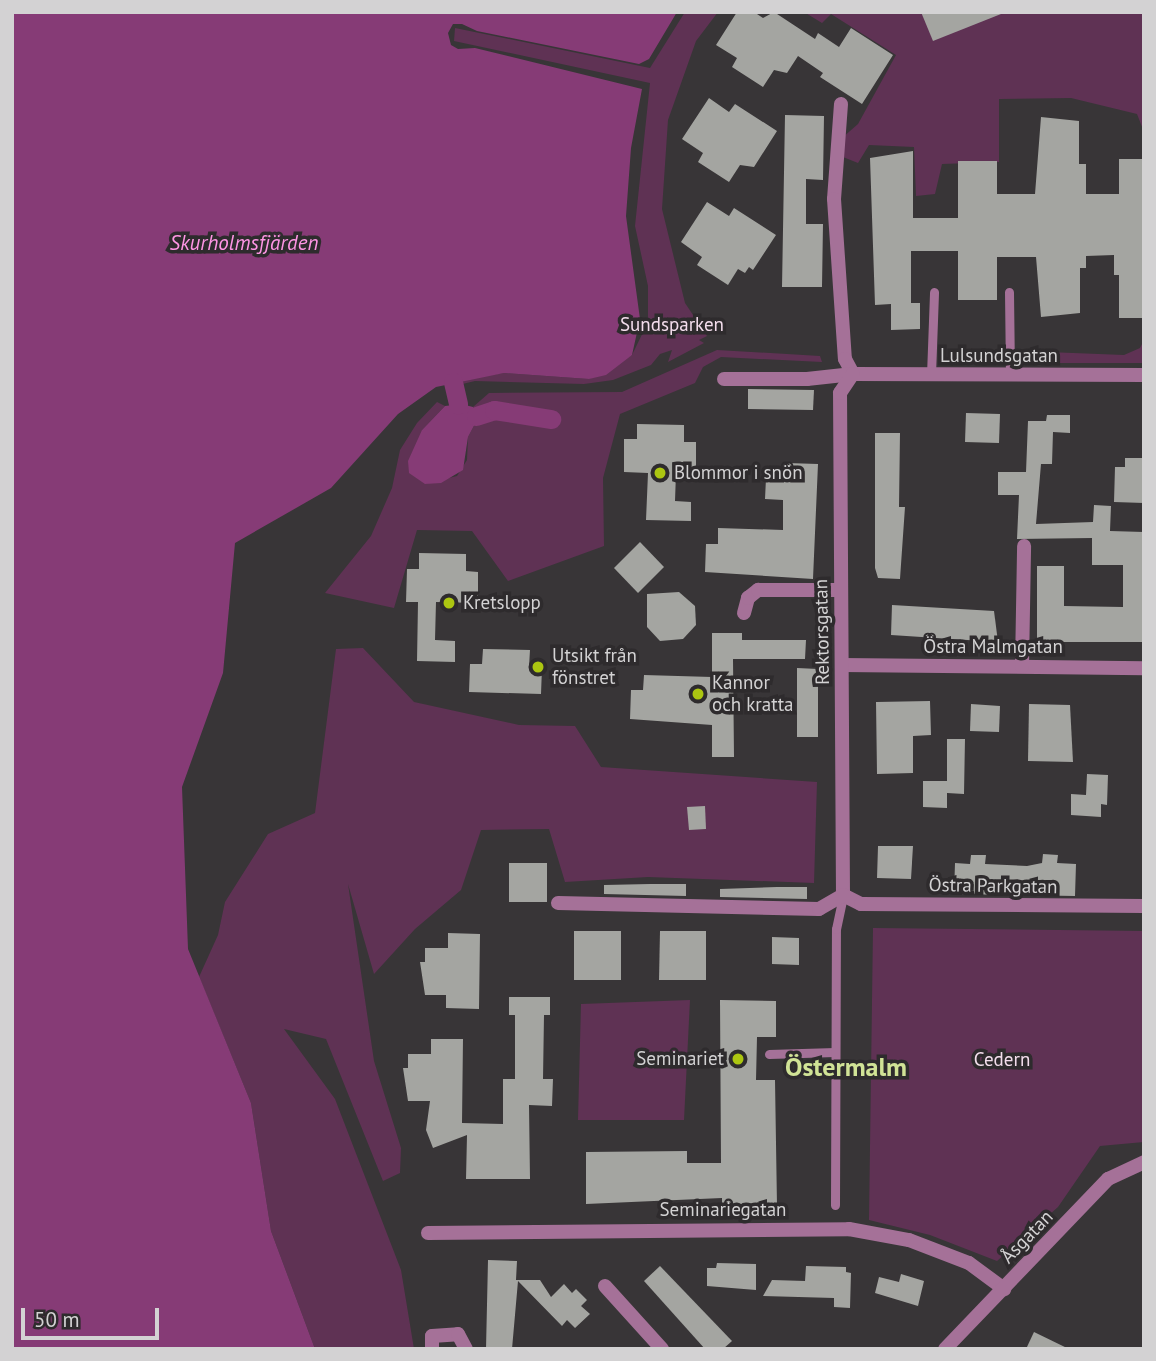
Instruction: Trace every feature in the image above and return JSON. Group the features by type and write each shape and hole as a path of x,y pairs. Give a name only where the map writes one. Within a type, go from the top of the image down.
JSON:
{"street":[{"path":"841,104 834,199 845,359 853,374"},
{"name":"Lulsundsgatan","path":"724,379 807,379 853,374 1144,375"},
{"name":"Rektorsgatan","path":"843,895 840,393 853,374"},
{"path":"1023,666 1024,546"},
{"path":"744,613 748,598 758,590 841,590"},
{"name":"Östra Malmgatan","path":"842,665 1144,668"},
{"path":"558,904 819,909 843,895"},
{"name":"Östra Parkgatan","path":"843,895 862,904 1144,906"},
{"name":"Åsgatan","path":"945,1349 1108,1179 1144,1162"},
{"name":"Seminariegatan","path":"428,1233 849,1229 909,1240 970,1263 1004,1289"},
{"path":"605,1286 662,1349"},
{"path":"432,1342 458,1334 466,1349"}],"lane":[{"path":"931,375 934,292"},
{"path":"1009,292 1010,375"},
{"path":"835,1205 836,929 843,895"},
{"path":"769,1054 835,1052"}],"green space":[{"name":"Sundsparken","path":"685,12 718,12 696,41 668,120 662,209 685,303 707,336 699,340 704,343 668,362 672,350 660,354 651,365 613,380 584,384 475,381 454,386 453,382 504,373 589,379 632,355 648,322 648,286 635,226 650,83 454,41 455,28 650,68"},
{"path":"804,12 1144,12 1144,132 1137,114 1071,98 999,99 999,162 942,164 935,194 916,196 914,147 869,145 858,163 838,155 842,138 858,124 896,55 831,14 822,23"},
{"path":"1144,340 1143,363 1021,363 1022,351 1124,355 1140,348"},
{"path":"717,350 820,356 822,362 721,357 703,367 695,383 620,414 603,478 604,546 508,581 472,531 417,530 394,608 325,593 371,536 392,488 400,450 417,423 437,402 445,406 422,430 425,484 457,476 467,460 468,437 477,420 473,407 489,393 622,392"},
{"path":"363,648 414,702 519,725 575,726 601,767 817,782 814,883 648,877 565,882 549,829 481,830 461,890 415,929 374,974 348,884 374,1061 401,1148 400,1173 383,1181 326,1039 284,1029 335,1099 401,1270 414,1349 315,1349 271,1231 251,1103 199,977 218,935 225,902 268,834 315,813 336,649"},
{"name":"Cedern","path":"873,928 1144,931 1144,1142 1100,1146 1058,1207 997,1261 930,1235 869,1220"},
{"path":"690,1000 684,1120 578,1120 581,1004"}],"water":[{"name":"Skurholmsfjärden","path":"12,12 677,12 649,59 639,64 477,31 462,24 453,24 448,33 451,45 458,49 475,48 642,89 631,148 626,216 640,319 632,355 606,375 589,379 504,373 436,387 398,414 331,488 235,543 223,673 182,787 188,949 251,1103 271,1231 315,1349 12,1349"},
{"path":"461,404 473,407 477,420 468,437 463,470 441,483 425,484 409,473 408,461 422,430 445,406"}],"building":[{"path":"737,12 754,12 763,18 774,12 815,39 818,33 839,47 851,28 893,55 862,104 820,77 823,73 798,56 787,73 774,70 763,87 732,67 737,58 716,45"},
{"path":"921,12 1000,12 1001,14 933,41"},
{"path":"709,98 729,112 735,104 777,131 754,167 740,165 729,182 698,162 703,153 682,139"},
{"path":"785,115 824,116 823,180 806,179 806,224 823,224 822,287 782,287"},
{"path":"1041,117 1079,121 1079,164 1086,164 1086,194 1119,194 1119,159 1144,159 1144,318 1119,318 1119,275 1114,275 1114,255 1086,256 1086,268 1080,268 1080,313 1041,317 1036,257 997,257 997,300 958,300 958,251 911,251 911,303 920,303 920,329 891,330 891,304 875,305 870,158 913,151 913,218 958,218 958,161 997,161 997,194 1035,194"},
{"path":"707,202 729,216 734,208 776,235 753,270 749,267 745,273 738,269 728,285 697,265 702,257 681,242"},
{"path":"748,389 814,390 813,410 748,409"},
{"path":"966,413 1000,414 999,443 965,442"},
{"path":"1047,415 1070,415 1070,433 1053,432 1052,464 1041,464 1036,524 1093,522 1094,505 1111,506 1110,531 1144,532 1144,642 1037,642 1037,566 1064,566 1064,606 1123,607 1123,565 1092,565 1092,538 1017,539 1019,495 998,495 998,472 1026,472 1028,421 1046,421"},
{"path":"637,424 684,425 684,442 696,442 696,474 676,473 675,501 691,502 691,521 646,520 648,473 624,472 624,439 637,439"},
{"path":"875,433 900,433 899,507 905,507 900,579 878,578 875,568"},
{"path":"1125,458 1144,458 1144,503 1114,502 1115,467 1125,467"},
{"path":"787,463 818,464 813,579 705,572 706,544 718,544 718,528 783,530 783,500 765,499 766,478 787,479"},
{"path":"640,542 664,567 638,593 614,568"},
{"path":"419,553 466,554 466,571 478,572 478,603 436,602 435,640 455,641 455,662 417,661 418,602 406,602 407,569 419,569"},
{"path":"679,592 695,606 696,625 683,639 660,641 647,627 647,594"},
{"path":"892,605 994,611 998,642 891,635"},
{"path":"712,633 742,633 742,640 806,640 805,659 733,659 734,757 712,757 712,725 630,719 631,690 643,690 644,675 712,677"},
{"path":"483,649 530,650 529,667 542,668 541,694 469,692 470,664 482,664"},
{"path":"797,668 818,669 818,737 797,737"},
{"path":"930,701 931,735 913,736 913,773 877,774 876,702"},
{"path":"971,704 1000,706 999,732 970,731"},
{"path":"1029,704 1070,705 1073,762 1028,761"},
{"path":"947,739 965,739 964,794 947,793 947,808 923,807 923,781 947,781"},
{"path":"1087,774 1108,775 1107,805 1101,804 1101,817 1071,815 1071,794 1086,795"},
{"path":"705,806 706,829 689,830 687,807"},
{"path":"878,846 913,846 911,879 877,878"},
{"path":"1043,854 1058,855 1057,863 1076,864 1075,896 954,894 955,863 970,864 971,855 986,855 985,864 1027,866 1042,863"},
{"path":"509,863 547,863 547,902 509,902"},
{"path":"686,884 686,896 604,894 604,885"},
{"path":"807,887 807,899 720,897 720,889"},
{"path":"574,931 621,931 621,980 574,980"},
{"path":"660,931 706,931 706,980 659,980"},
{"path":"448,933 480,934 479,1009 446,1008 446,995 425,995 420,962 425,962 425,948 448,948"},
{"path":"772,937 799,938 799,965 772,964"},
{"path":"509,997 550,997 550,1015 544,1015 543,1079 553,1079 552,1106 529,1105 530,1179 466,1179 467,1135 433,1148 426,1130 430,1101 408,1101 403,1068 408,1068 408,1054 431,1054 431,1039 463,1039 462,1123 503,1124 503,1079 515,1079 515,1015 509,1015"},
{"path":"720,1000 776,1001 776,1037 757,1037 756,1080 775,1080 777,1206 722,1205 722,1198 586,1204 586,1152 687,1151 687,1163 721,1163"},
{"path":"488,1260 517,1261 516,1280 540,1280 551,1297 564,1284 572,1293 576,1289 587,1300 581,1306 590,1314 575,1328 567,1320 562,1326 518,1281 512,1349 486,1349"},
{"path":"717,1263 756,1264 756,1290 707,1286 707,1268 716,1268"},
{"path":"660,1266 732,1341 723,1349 705,1349 644,1281"},
{"path":"806,1266 846,1267 846,1272 851,1273 850,1308 834,1307 834,1298 763,1296 772,1280 805,1281"},
{"path":"901,1274 924,1281 918,1306 875,1293 879,1277 899,1282"},
{"path":"1034,1332 1069,1349 1026,1349"}],"waterway":[{"path":"453,382 458,404"},
{"path":"476,416 494,410 551,419"}],"place":[{"name":"Blommor i snön","path":"660,473"},
{"name":"Kretslopp","path":"449,603"},
{"name":"Utsikt från fönstret","path":"538,667"},
{"name":"Kannor och kratta","path":"698,694"},
{"name":"Seminariet","path":"738,1059"}],"district":[{"name":"Östermalm","path":"846,1067"}]}
